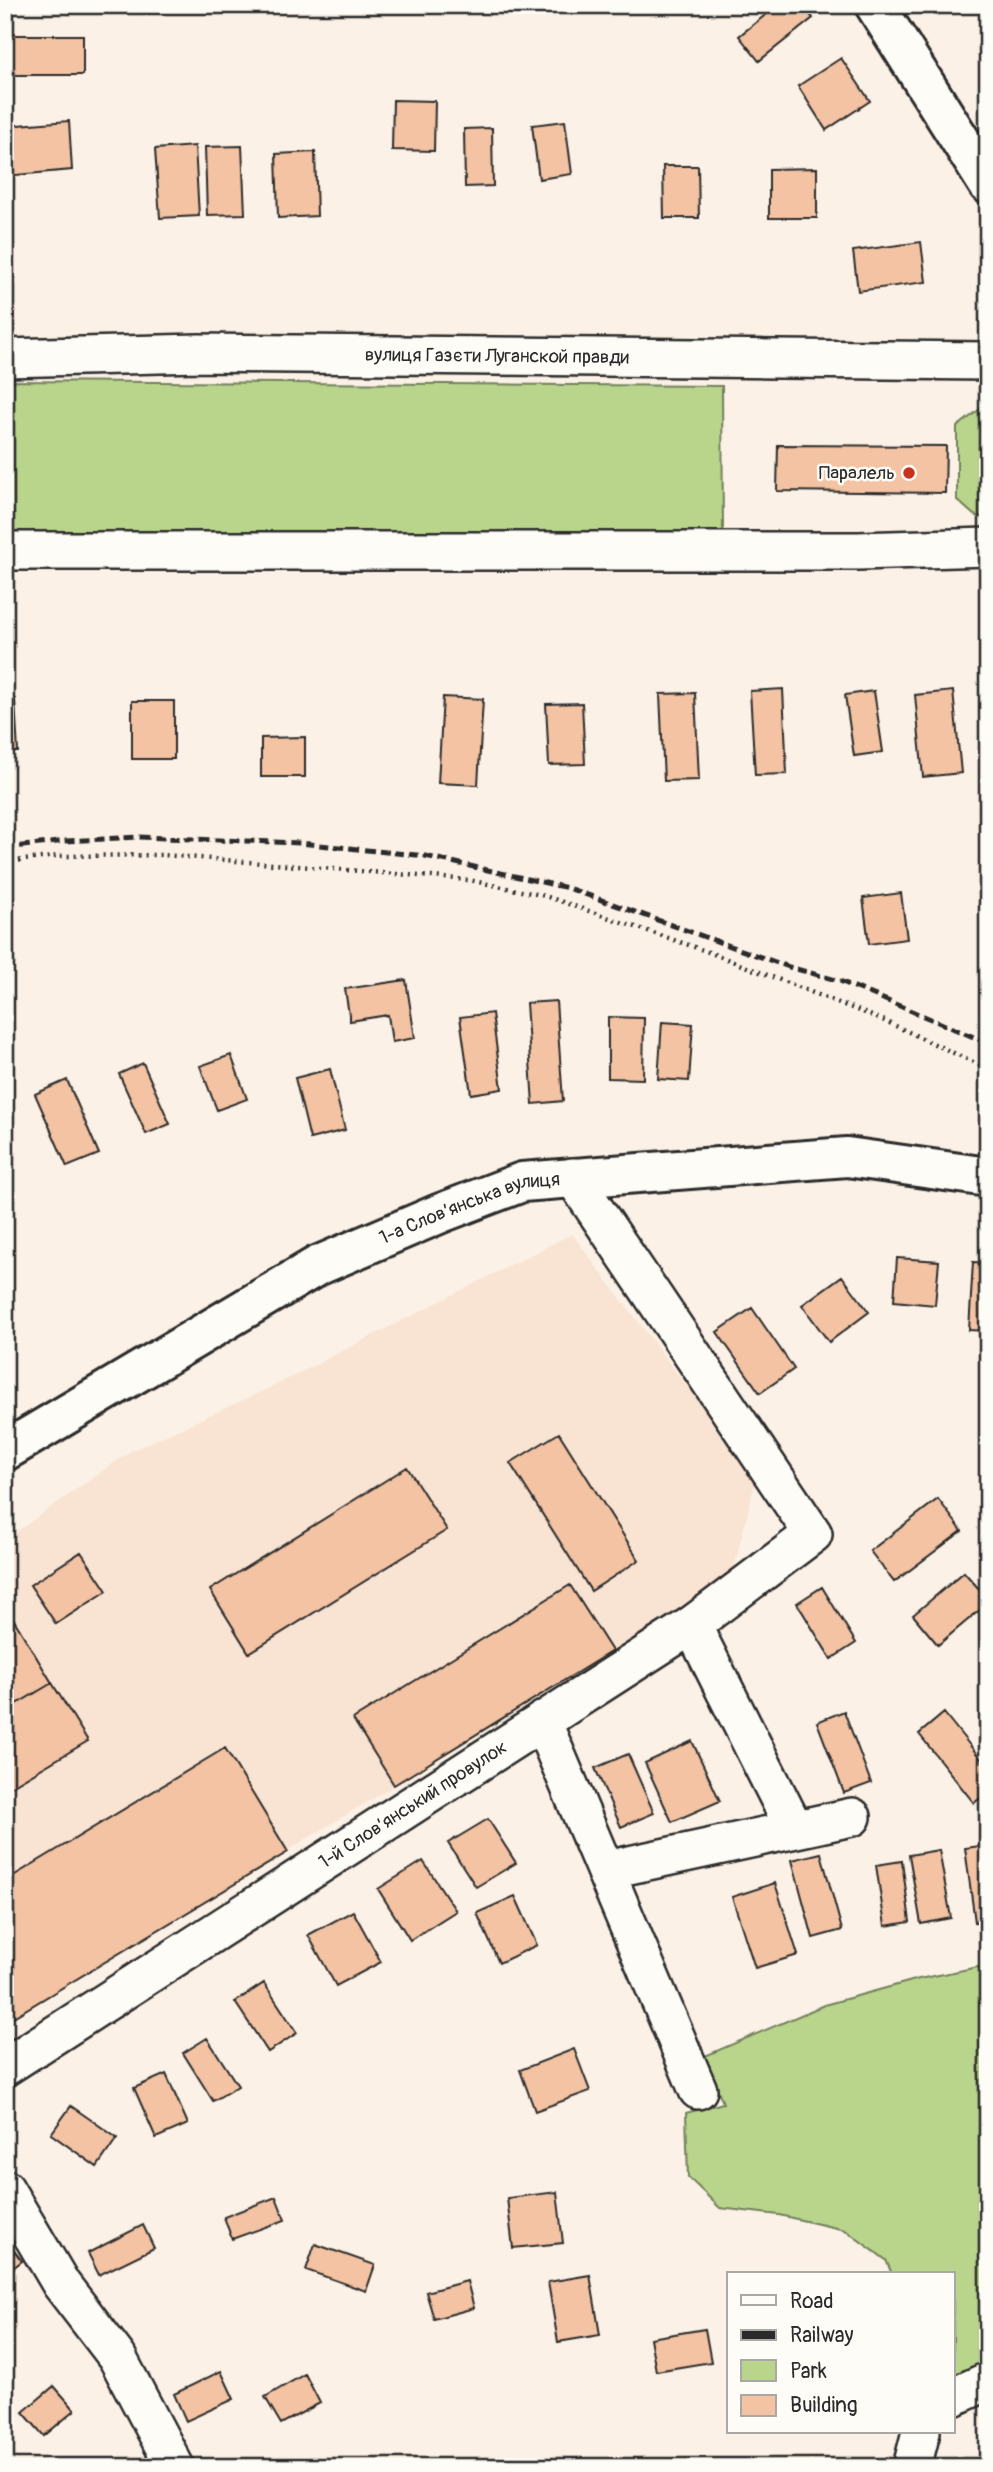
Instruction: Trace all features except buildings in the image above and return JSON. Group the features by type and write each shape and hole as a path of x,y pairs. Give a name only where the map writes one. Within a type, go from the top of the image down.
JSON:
{"street":[{"path":"875,5 988,184"},
{"name":"вулиця Газєти Луганской правди","path":"5,358 199,352 988,361"},
{"path":"5,551 858,551 988,547"},
{"name":"1-а Слов’янська вулиця","path":"5,1451 317,1266 522,1182 847,1157 988,1177"},
{"name":"1-й Слов’янський провулок","path":"5,2067 692,1625 813,1534 573,1177"},
{"path":"692,1625 794,1828"},
{"path":"542,1721 698,2090"},
{"path":"606,1870 852,1817"},
{"path":"5,2189 61,2284 117,2357 175,2467"},
{"path":"954,2397 988,2381"},
{"path":"912,2467 920,2434"}],"path":[{"path":"5,862 59,856 163,855 469,880 545,896 706,951 885,1021 988,1069"}],"shaded area":[{"path":"572,1234 756,1478 733,1572 630,1643 5,2021 5,1540 131,1451 272,1387"}],"green space":[{"path":"5,381 722,386 723,531 5,535"},
{"path":"984,406 988,406 988,519 974,515 957,500 957,427"},
{"path":"988,1965 988,2361 954,2377 954,2272 891,2272 886,2260 845,2230 779,2215 720,2208 688,2177 686,2113 723,2103 705,2056 824,2005 919,1979"}],"railway":[{"path":"5,848 139,837 300,843 425,856 568,888 789,967 840,981 988,1043"}],"place":[{"name":"Паралель","path":"909,473"}]}
